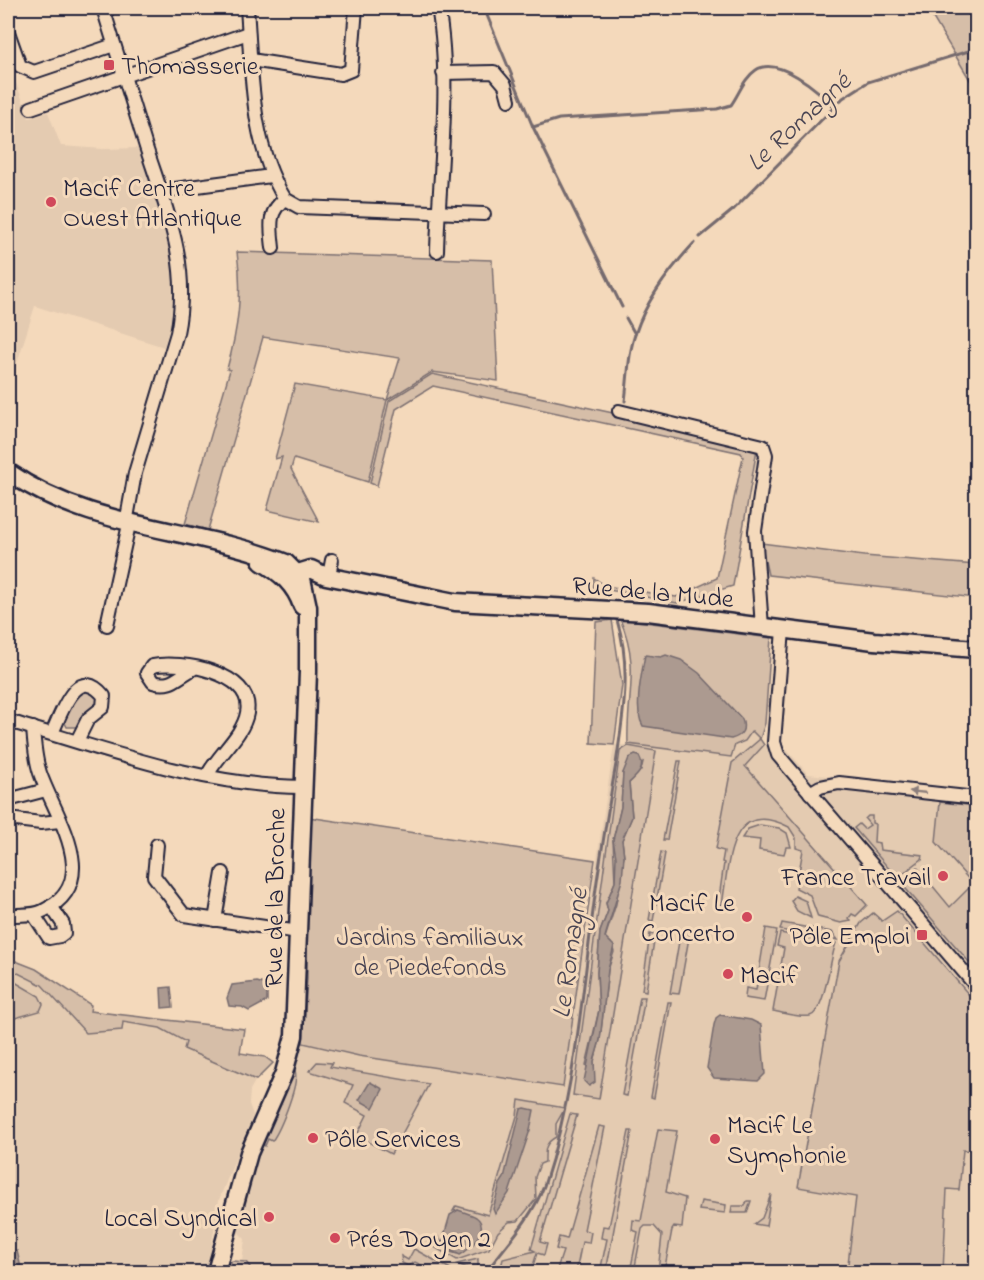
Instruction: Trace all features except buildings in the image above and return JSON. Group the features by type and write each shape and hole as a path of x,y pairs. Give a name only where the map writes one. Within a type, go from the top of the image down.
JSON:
{"street":[{"path":"103,8 178,248 182,277 181,313 135,473 128,524 107,625"},
{"path":"247,8 256,111 271,176 285,199 299,207 484,214"},
{"path":"251,60 341,74 351,70 356,8"},
{"path":"437,251 444,73 443,34 438,8"},
{"path":"8,32 20,66 34,72 114,45"},
{"path":"31,108 248,33"},
{"path":"444,73 494,72 506,85 509,100"},
{"path":"160,191 271,176"},
{"path":"273,248 270,219 272,211 285,199"},
{"path":"619,411 763,446 766,455 755,531 762,627"},
{"path":"8,472 31,488 72,507 128,524 172,531 277,560 301,579 299,585 287,571 274,569 229,547"},
{"path":"274,569 296,591 307,621"},
{"name":"Rue de la Mude","path":"301,579 329,571 391,583 463,603 605,609 937,647 976,649"},
{"name":"Rue de la Broche","path":"216,1272 244,1167 284,1072 296,1018 302,787 308,672 308,607 301,579"},
{"path":"783,630 775,746 778,755 976,986"},
{"path":"193,669 232,679 243,691 248,706 242,726 207,776"},
{"path":"52,733 71,692 78,688 95,689 104,696 103,707 88,719 77,741"},
{"path":"8,721 143,762 207,776 302,787"},
{"path":"9,913 34,915 51,906 66,890 74,863 71,846 46,790 36,760 33,728"},
{"path":"810,793 820,787 839,783 976,798"},
{"path":"8,800 46,790"},
{"path":"8,819 41,823 60,821"},
{"path":"158,845 154,876 180,912 190,917 299,932"},
{"path":"215,920 223,873"},
{"path":"34,915 49,938 60,936 64,933 63,924 51,906"}],"shaded area":[{"path":"8,67 11,69 29,118 48,112 61,146 103,149 139,148 173,256 174,289 172,320 164,347 35,306 8,392"},
{"path":"645,655 661,657 666,655 681,660 699,673 742,719 744,726 740,734 731,739 643,726 638,701"},
{"name":"Macif","path":"752,731 764,745 787,750 808,774 976,791 976,1003 897,911 862,1141 847,1272 225,1272 230,1263 242,1261 245,1239 236,1230 262,1143 303,1043 359,1056 563,1087 614,745 735,745 745,741"},
{"path":"639,756 642,764 638,774 629,783 632,817 622,840 624,856 622,880 605,937 614,946 608,970 600,1040 594,1061 595,1082 589,1086 584,1081 599,1010 597,973 600,932 608,911 606,903 615,882 616,857 613,840 621,807 623,773 629,758"},
{"path":"8,958 36,969 91,1005 90,1011 244,1029 240,1053 265,1057 273,1063 258,1076 250,1090 249,1104 253,1115 219,1200 208,1267 201,1272 8,1272"},
{"path":"257,982 267,985 267,1001 249,1011 242,1007 229,1006 227,998 232,985"},
{"path":"171,987 173,1007 162,1008 161,988"},
{"path":"720,1015 751,1020 761,1025 765,1074 758,1081 714,1078 707,1068 714,1025 716,1018"},
{"path":"370,1082 383,1089 373,1108 359,1100"},
{"path":"521,1109 534,1110 530,1130 509,1193 495,1214 493,1209 504,1178"},
{"path":"951,1149 976,1151 976,1272 943,1272"},
{"path":"458,1210 476,1217 481,1227 473,1244 460,1255 441,1246 450,1215"},
{"path":"17,1251 22,1272 8,1272 8,1254"}],"green space":[{"path":"927,8 976,8 976,90"},
{"path":"237,252 492,260 498,381 432,372 387,400 400,358 263,337 208,530 185,524 230,370 227,369 237,325 240,282"},
{"path":"432,374 613,413 757,449 733,586 677,603 593,587 594,578 606,586 676,597 717,578 743,457 741,453 433,386 396,409 377,486 370,483 389,401"},
{"path":"295,384 387,400 368,482 294,459 291,469 319,522 267,510 282,457 275,459"},
{"path":"761,543 864,556 976,565 976,598 768,575"},
{"path":"620,619 771,638 765,723 760,739 752,731 745,741 735,745 731,757 628,744 631,667 630,652"},
{"path":"612,620 622,685 614,745 591,743 596,622"},
{"path":"89,690 100,701 77,727 67,727 64,721 75,692"},
{"path":"760,739 764,745 745,766 867,905 856,916 852,914 849,918 851,921 841,923 818,917 810,895 796,888 803,850 796,848 796,838 789,827 769,820 754,820 743,828 735,839 730,855 722,905 714,903 715,898 719,898 724,863 722,862 724,851 716,849 732,763"},
{"path":"628,746 656,751 599,1099 573,1095 620,751","holes":["643,762 641,770 629,783 632,817 622,840 624,856 616,904 605,938 611,943 614,952 608,970 600,1040 594,1061 594,1082 586,1065 599,1010 597,973 600,932 608,911 606,903 615,882 613,840 621,807 623,773"]},
{"path":"678,761 681,761 667,840 663,840"},
{"path":"940,802 976,806 976,970 900,882 917,867 950,907 973,884 936,842"},
{"path":"872,816 872,823 875,824 874,842 879,843 880,850 923,855 922,859 897,878 854,828 859,824 864,829 870,825 865,819"},
{"name":"Jardins familiaux de Piedefonds","path":"308,817 595,860 563,1087 359,1056 303,1043 307,978"},
{"path":"760,825 779,828 787,833 791,847 786,847 784,854 759,850 760,840 742,838 748,829"},
{"path":"661,852 665,853 653,921 649,920"},
{"path":"795,896 806,901 811,918 797,911 791,901"},
{"path":"897,911 976,1003 976,1151 963,1150 959,1190 947,1189 943,1272 847,1272 856,1197 798,1187 839,961 861,923 873,913 882,921"},
{"path":"782,923 832,932 838,940 780,930"},
{"path":"766,928 777,930 764,1001 745,998 746,988 756,990"},
{"path":"681,930 690,932 679,994 670,993"},
{"path":"780,933 836,943 820,1005 810,1016 773,1011 784,948 777,946"},
{"path":"650,934 655,935 646,991 642,990"},
{"path":"8,958 36,969 91,1005 90,1011 244,1029 240,1053 265,1057 273,1063 256,1080 184,1049 186,1042 160,1028 123,1022 122,1030 86,1033 42,985 8,968"},
{"path":"8,978 39,996 43,1004 40,1011 8,1020"},
{"path":"640,997 645,997 627,1096 622,1095"},
{"path":"668,1002 671,1002 654,1098 651,1097"},
{"path":"317,1062 332,1063 330,1067 429,1084 391,1154 361,1138 358,1142 348,1137 352,1130 358,1133 367,1115 345,1103 353,1085 309,1071"},
{"path":"294,1069 296,1074 293,1093 285,1116 272,1141 268,1139 265,1146 262,1143"},
{"path":"519,1100 565,1108 556,1124 556,1137 547,1145 545,1162 540,1164 535,1177 536,1199 518,1221 509,1222 498,1232 489,1249 457,1260 434,1247 438,1237 447,1251 457,1254 481,1232 458,1210 453,1211 456,1206 488,1215 517,1116"},
{"path":"570,1114 577,1115 540,1242 547,1244 544,1255 537,1253 531,1272 495,1272 501,1267 503,1259 535,1251 531,1249"},
{"path":"599,1126 605,1127 584,1230 591,1232 589,1243 582,1242 576,1272 556,1272 563,1251 556,1249 559,1237 567,1239"},
{"path":"658,1129 677,1131 666,1192 685,1198 682,1228 674,1227 672,1230 664,1272 658,1272 662,1235 654,1226 645,1226 642,1229 634,1272 630,1272 638,1232 632,1230 633,1220 641,1221"},
{"path":"629,1131 632,1131 606,1272 600,1272 607,1239 601,1238 603,1226 609,1227"},
{"path":"771,1194 766,1226 754,1224 762,1218"},
{"path":"701,1201 726,1205 725,1213 699,1210"},
{"path":"747,1201 751,1201 747,1213 731,1213 732,1206 745,1206"},
{"path":"414,1249 456,1272 436,1272 415,1262 408,1266 402,1263 401,1256 408,1260"},
{"path":"478,1259 478,1272 457,1264"},
{"path":"232,1261 246,1262 250,1267 247,1272 225,1272"}],"waterway":[{"path":"484,8 533,127 622,307"},
{"name":"Le Romagné","path":"700,237 733,210 843,98 868,82 972,50"},
{"path":"533,127 559,119 717,109 731,105 748,77 756,70 765,67 775,67 797,77 818,92 832,106"},
{"name":"Le Romagné","path":"625,401 631,348 646,307 660,284 694,243"},
{"path":"626,318 635,334"},
{"name":"Le Romagné","path":"486,1272 526,1220 539,1198 565,1110 578,1035 597,881 625,692 624,656 617,620"}],"place":[{"name":"Thomasserie","path":"109,65"},
{"name":"Macif Centre Ouest Atlantique","path":"51,202"},
{"name":"France Travail","path":"943,876"},
{"name":"Macif Le Concerto","path":"747,917"},
{"name":"Pôle Emploi","path":"922,935"},
{"name":"Macif","path":"728,974"},
{"name":"Pôle Services","path":"313,1138"},
{"name":"Macif Le Symphonie","path":"715,1139"},
{"name":"Local Syndical","path":"269,1217"},
{"name":"Prés Doyen 2","path":"335,1238"}]}
